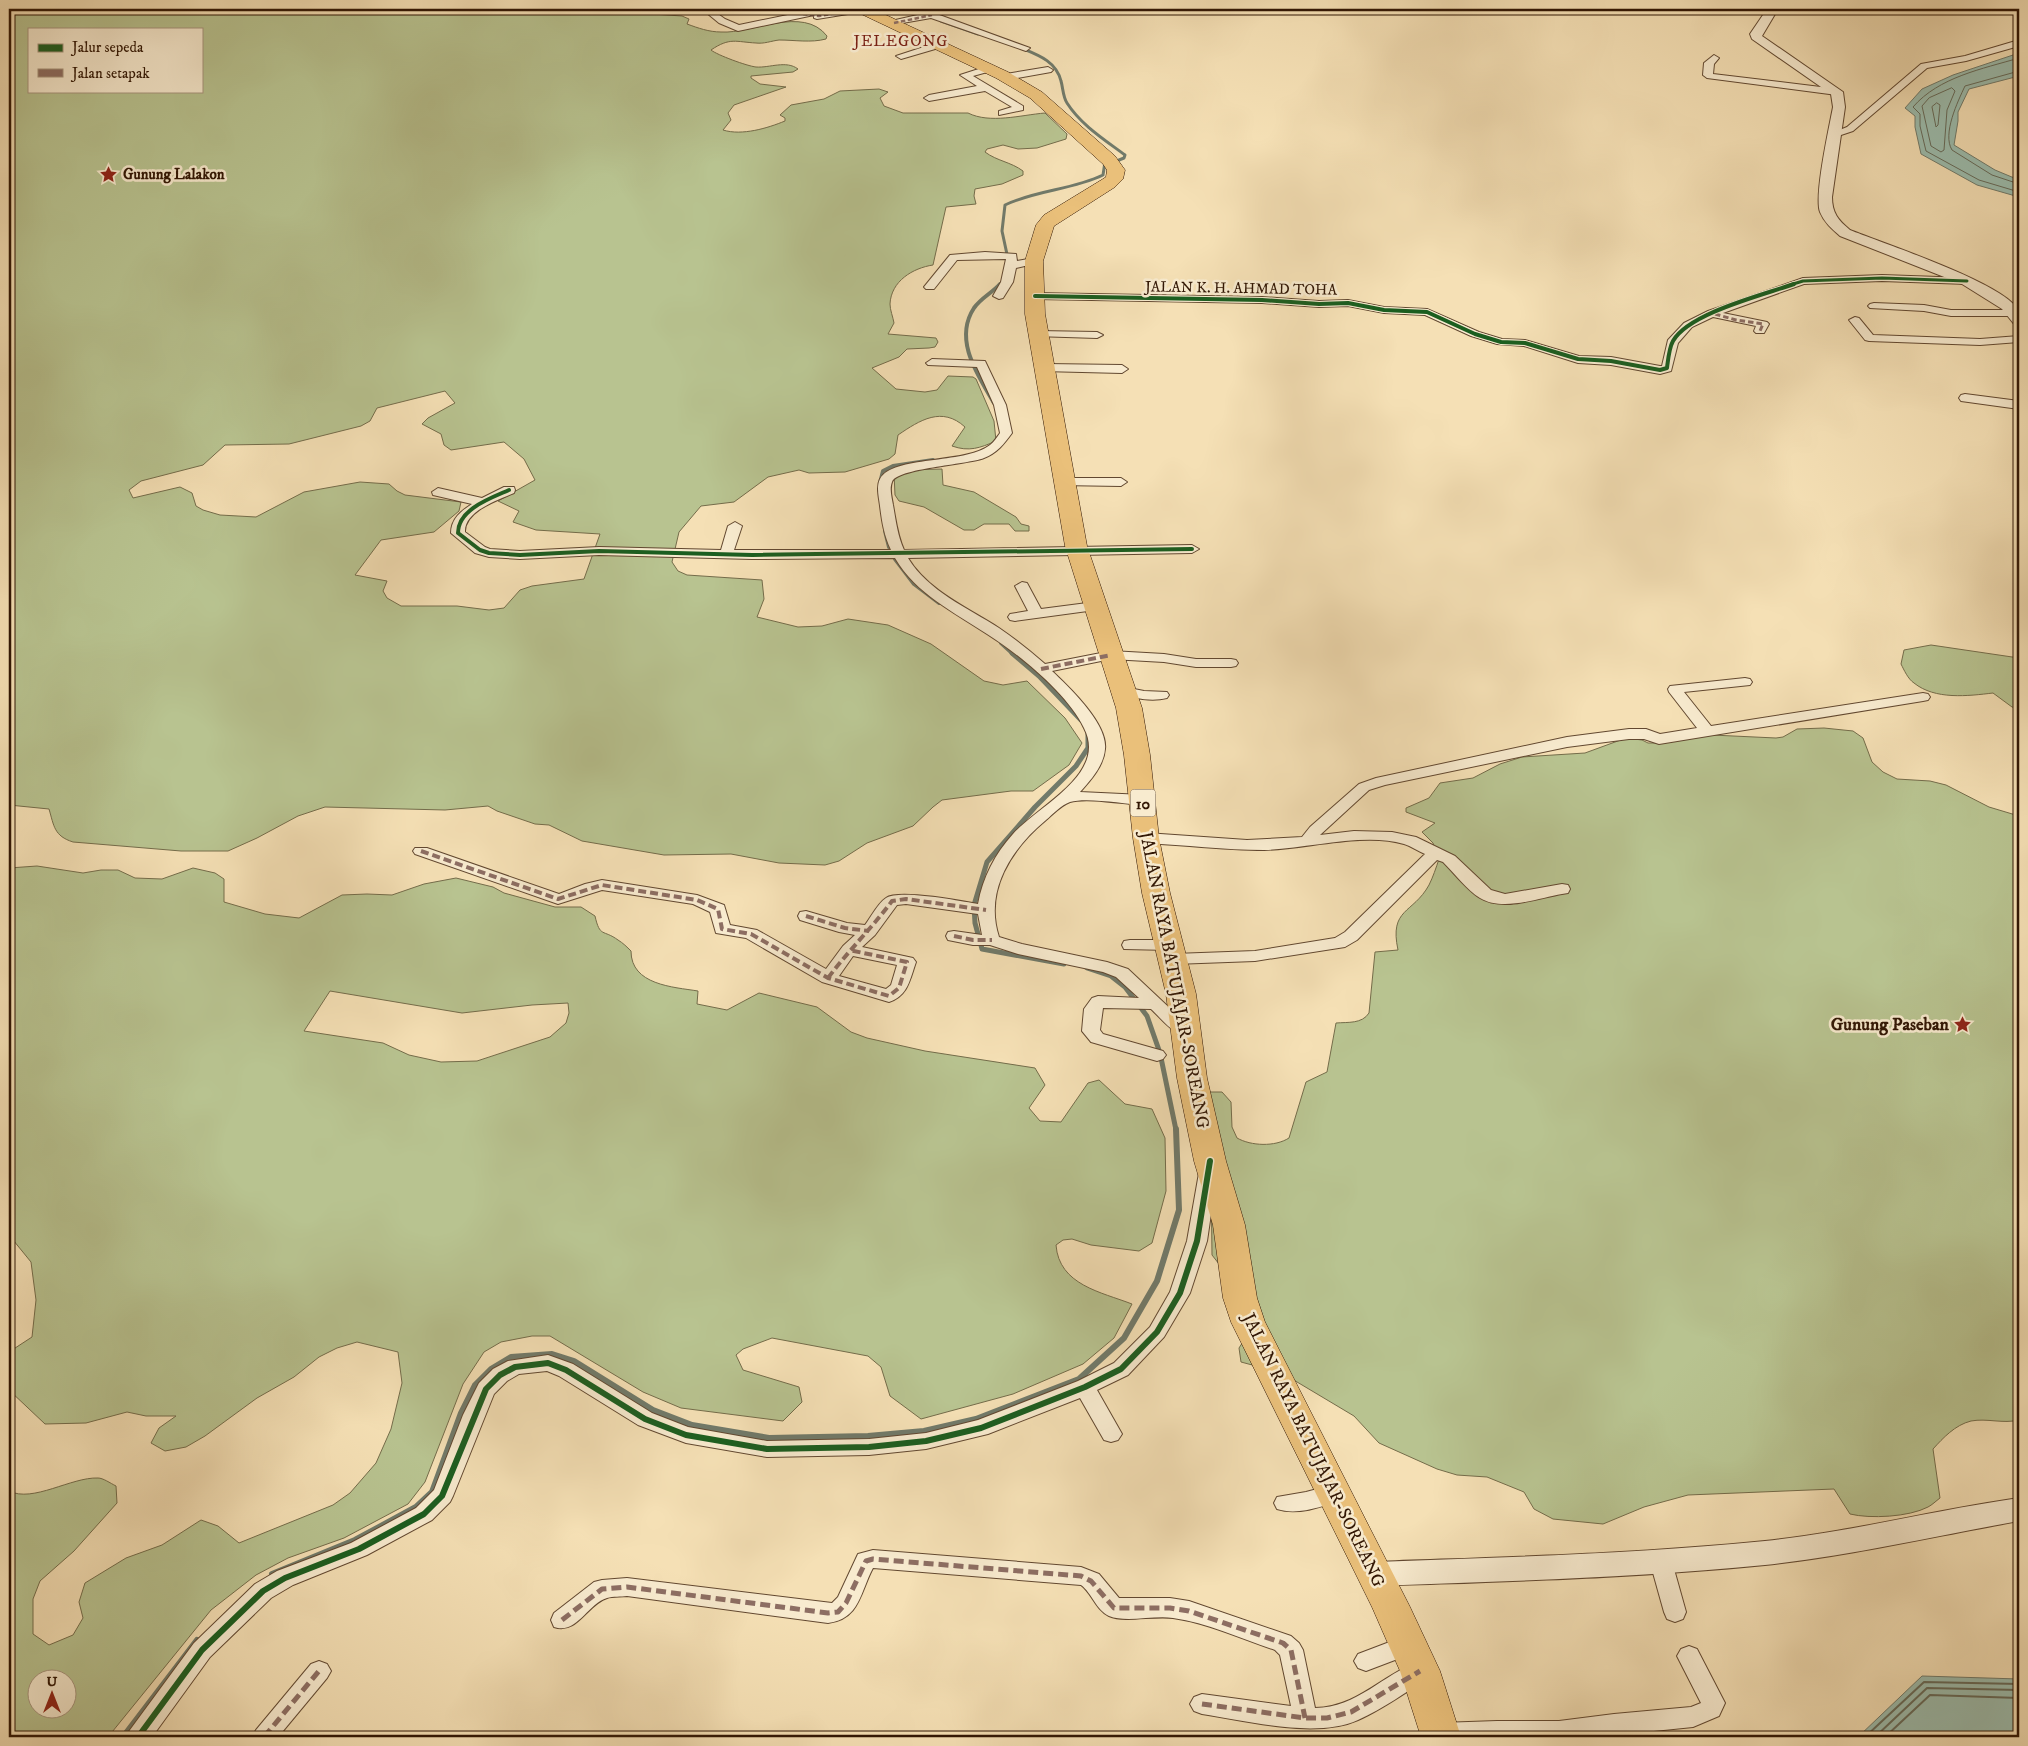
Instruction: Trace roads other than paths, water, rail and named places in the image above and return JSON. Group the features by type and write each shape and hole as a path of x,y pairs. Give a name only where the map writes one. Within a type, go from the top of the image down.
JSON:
{"highway":[{"name":"JALAN RAYA BATUJAJAR-SOREANG","path":"861,9 939,45 995,83 1023,98 1110,160 1116,170 1110,183 1050,219 1015,259 1035,296 1038,334 1046,368 1064,482 1078,550 1124,690 1137,755 1146,838 1181,994 1184,1030 1192,1078 1210,1161 1229,1225 1240,1298 1248,1322 1376,1574 1420,1672 1441,1736"}],"street":[{"path":"706,9 722,21 737,28 803,14 861,9"},
{"path":"829,12 843,9"},
{"path":"916,9 967,29 1026,48"},
{"path":"1753,9 1771,10 1756,37 1838,96"},
{"path":"763,13 772,11 786,17"},
{"path":"894,23 932,15"},
{"path":"1835,134 1850,130 1924,66 1966,58 2019,43"},
{"path":"901,56 939,45"},
{"path":"1714,58 1709,63 1708,75 1710,76 1838,96"},
{"path":"929,98 1048,70"},
{"path":"965,91 976,100 985,100 995,83"},
{"path":"1784,96 1838,96"},
{"path":"1838,96 1825,207 1829,219 1834,226 1872,245 1967,281 2014,312"},
{"path":"1002,113 1020,108 1023,98"},
{"path":"930,287 954,257 1015,259 1007,282 999,296"},
{"name":"JALAN K. H. AHMAD TOHA","path":"1035,296 1262,300 1319,304 1348,303 1384,310 1427,312 1475,334 1501,342 1525,342 1578,359 1621,363 1660,370 1667,368 1670,347 1675,336 1688,325 1712,313 1809,280 1882,278 1967,281"},
{"path":"1874,306 1924,308 1951,313 2014,312"},
{"path":"1712,313 1736,320 1762,324 1760,331"},
{"path":"1856,320 1869,338 1876,339 1980,342 2019,339"},
{"path":"1038,334 1097,335"},
{"path":"932,363 981,363 1000,405 1006,434 998,448 984,454 946,464 904,468 894,471 887,477 884,489 888,528 909,569 942,599 1019,649 1091,722 1097,737 1098,747 1091,767 1081,782 1066,798 1028,826 1006,854 977,909"},
{"path":"1046,368 1122,369"},
{"path":"1965,398 2019,405"},
{"path":"1064,482 1121,482"},
{"path":"509,490 481,503 462,518 457,529 458,533 480,550 489,553 520,555 599,551 726,554 998,553 1192,549"},
{"path":"438,492 473,499 481,503"},
{"path":"726,554 735,526"},
{"path":"1022,586 1036,613"},
{"path":"1015,617 1095,606"},
{"path":"1040,669 1090,661 1111,655 1164,658 1196,663 1231,663"},
{"path":"1707,731 1675,689 1745,682"},
{"path":"1124,690 1144,695 1162,695"},
{"path":"1307,841 1316,830 1364,787 1381,781 1567,742 1629,734 1646,734 1659,739 1923,697"},
{"path":"1066,798 1142,800"},
{"path":"1146,838 1197,840 1242,846 1279,846 1354,836 1400,837 1449,858 1485,894 1494,898 1512,898 1562,889"},
{"path":"421,851 558,899 567,898 592,887 602,885 697,900 718,909 722,929 751,934 828,978 889,996 899,988 907,962 849,950"},
{"path":"1130,945 1171,952 1255,956 1339,943 1351,936 1436,854"},
{"path":"828,978 849,950 869,931 892,901 898,899 977,909"},
{"path":"977,909 988,929 983,940"},
{"path":"806,916 845,928 869,931"},
{"path":"954,936 983,940 1108,967 1132,980 1150,1004 1184,1030"},
{"path":"1150,1004 1098,1002 1093,1009 1091,1024 1093,1036 1097,1038 1157,1056"},
{"path":"138,1737 202,1650 263,1591 284,1578 359,1549 424,1514 442,1496 453,1473 474,1414 486,1388 500,1375 515,1367 548,1363 566,1370 645,1419 678,1432 767,1449 869,1447 926,1441 981,1428 1086,1387 1121,1369 1157,1332 1180,1293 1197,1241 1210,1161"},
{"path":"1086,1387 1097,1412 1111,1434"},
{"path":"1285,1503 1306,1501 1336,1493"},
{"path":"1376,1574 1660,1562 1766,1553 1828,1544 2019,1508"},
{"path":"562,1620 602,1589 626,1587 828,1613 838,1612 846,1603 863,1566 866,1562 873,1559 1082,1576 1092,1579 1109,1604 1114,1608 1170,1608 1189,1611 1284,1643 1291,1650 1305,1718"},
{"path":"1660,1562 1675,1612"},
{"path":"1366,1661 1408,1645"},
{"path":"1441,1736 1497,1731 1559,1732 1614,1724 1693,1717 1711,1709 1713,1703 1689,1656"},
{"path":"264,1737 319,1671"},
{"path":"1202,1704 1305,1718 1327,1718 1351,1712 1420,1672"}],"water":[{"path":"2019,53 2019,76 1969,89 1958,112 1954,145 1995,170 2019,180 2019,197 1977,185 1921,154 1915,127 1915,116 1905,108 1922,89 1953,75"},
{"path":"1922,1676 2019,1679 2019,1737 1858,1737"}],"waterway":[{"path":"909,9 922,14"},
{"path":"941,21 978,34"},
{"path":"1021,48 1046,60 1055,68 1059,74 1067,103 1086,125 1125,155 1124,158 1119,160"},
{"path":"1008,259 1002,231 1005,205 1029,196 1079,184 1103,175 1105,162"},
{"path":"994,403 970,357 966,332 968,320 974,308 1002,282"},
{"path":"880,483 883,471 893,466 933,460"},
{"path":"885,531 889,547"},
{"path":"895,559 914,584 939,603"},
{"path":"1001,643 1013,654"},
{"path":"1012,653 1039,676 1081,720"},
{"path":"1064,964 982,949 975,923 974,905 987,862 1035,807 1076,766 1088,748 1088,734"},
{"path":"1087,968 1111,976 1125,987 1147,1016 1160,1053 1176,1130"},
{"path":"272,1574 355,1540 416,1507 432,1492 461,1413 475,1385 491,1369 511,1357 552,1354 574,1361 653,1410 692,1425 769,1438 868,1436 924,1431 976,1419 1079,1379 1124,1338 1157,1281 1179,1210 1176,1129"},
{"path":"123,1737 197,1640"}],"place":[{"name":"Gunung Lalakon","path":"109,174"},
{"name":"Gunung Paseban","path":"1963,1024"}],"district":[{"name":"JELEGONG","path":"901,40"}]}
